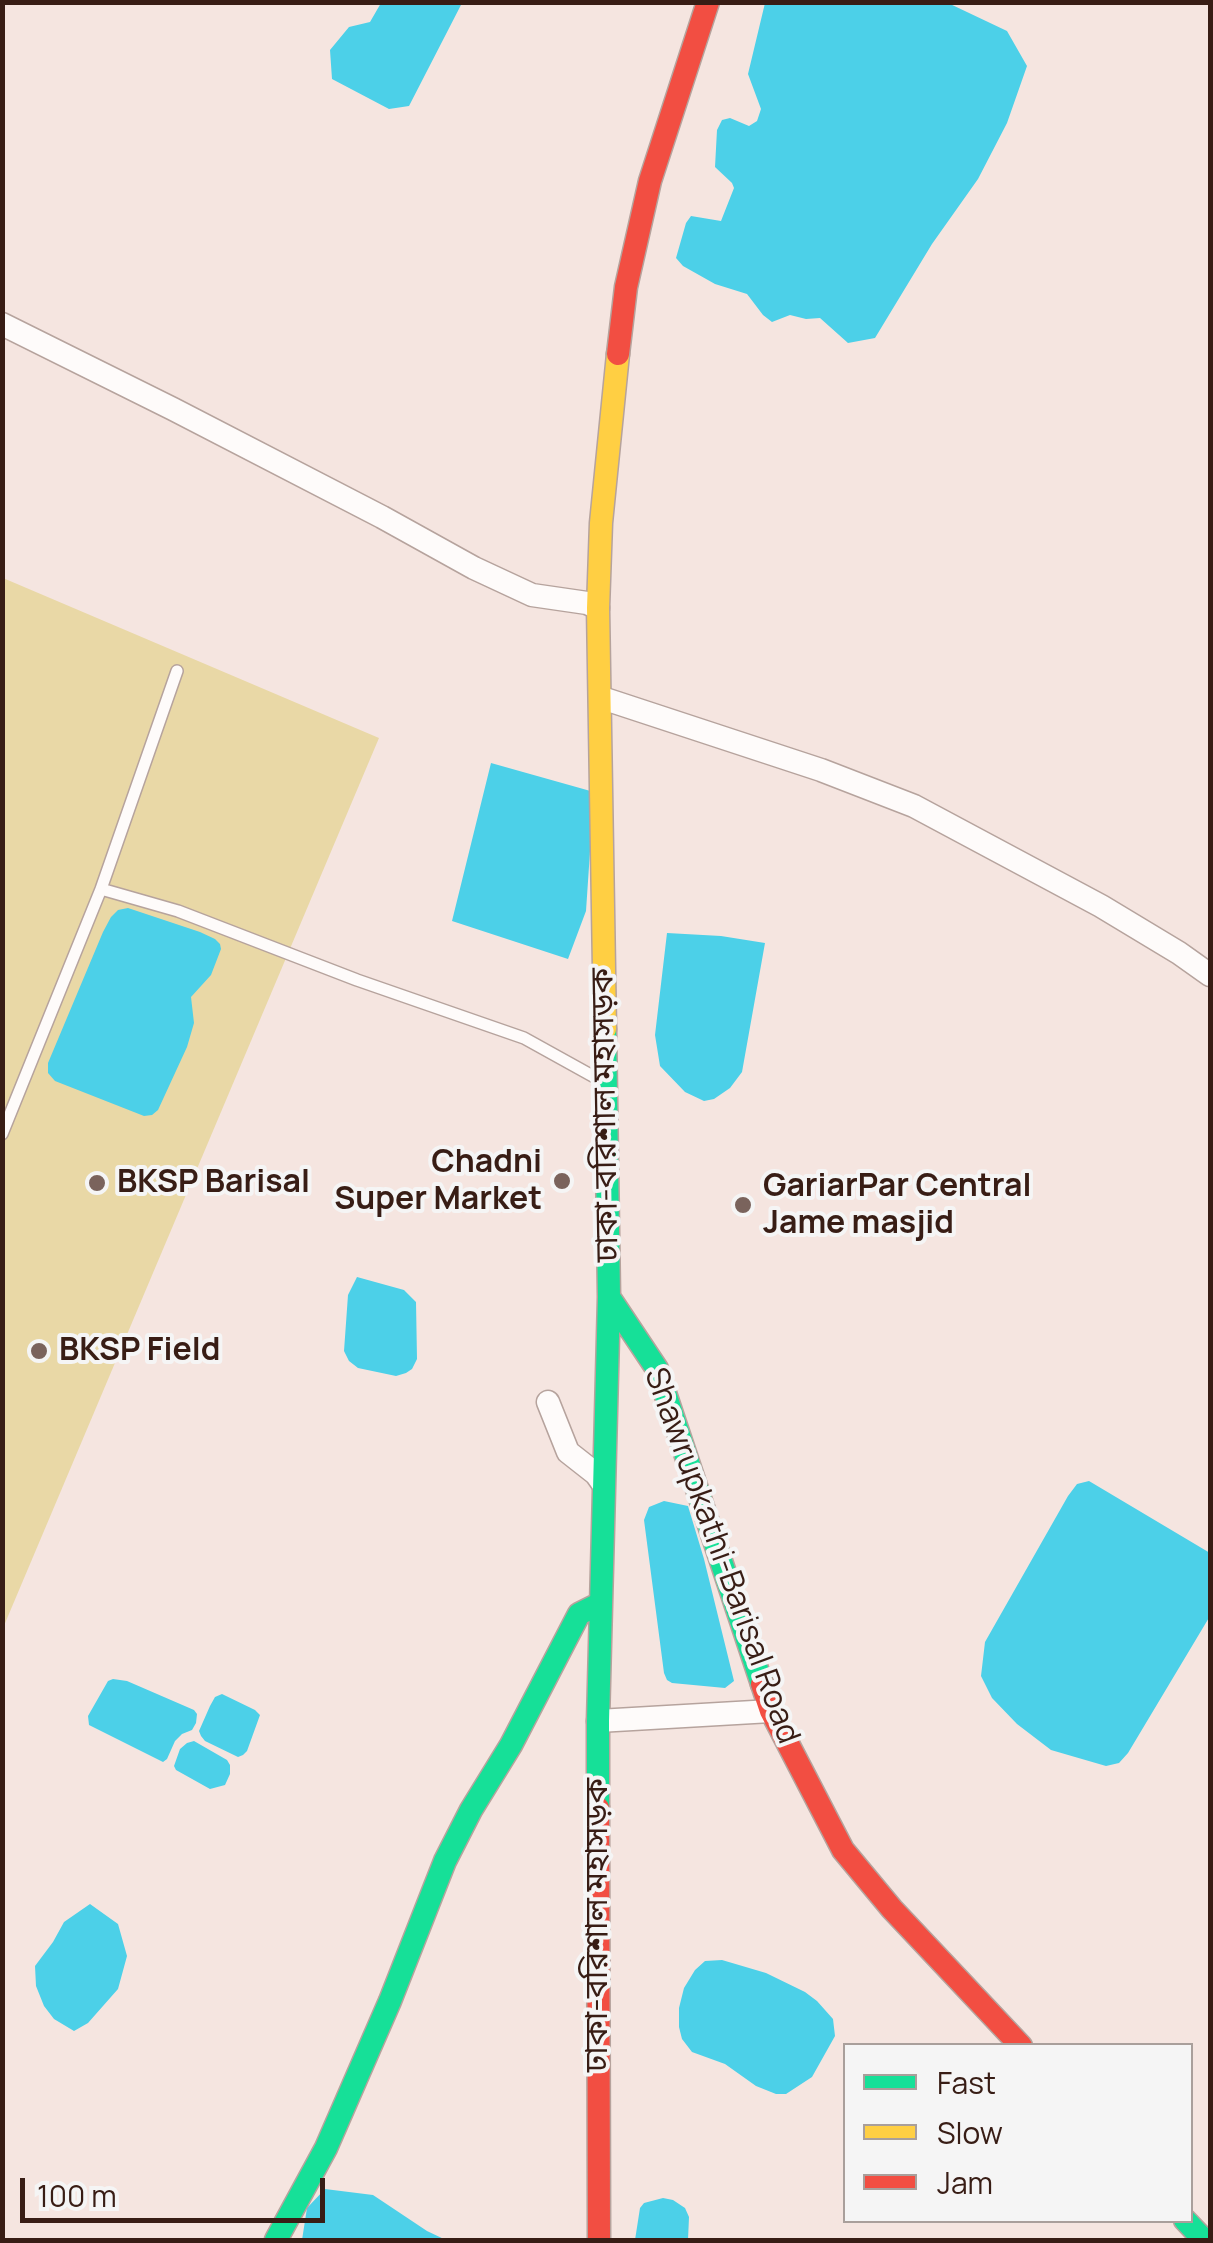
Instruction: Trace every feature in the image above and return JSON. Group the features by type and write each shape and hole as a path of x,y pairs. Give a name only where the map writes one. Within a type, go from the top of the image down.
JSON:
{"main road":[{"name":"ঢাকা-বরিশাল মহাসড়ক","path":"599,2240 598,1721 609,1297 598,608 604,487 626,288 650,181 708,2"},
{"name":"Shawrupkathi-Barisal Road","path":"609,1297 657,1368 771,1711 844,1850 892,1908 1018,2043"},
{"path":"276,2240 326,2148 471,1810 511,1744 579,1614 601,1603"}],"street":[{"path":"2,324 532,596 598,608"},
{"path":"602,698 821,770 914,806 1100,906 1210,975"},
{"path":"548,1402 568,1452 596,1474 604,1486"},
{"path":"598,1721 771,1711"}],"lane":[{"path":"2,1134 100,889 177,671"},
{"path":"100,889 178,911 357,980 524,1038 606,1083"}],"shaded area":[{"name":"BKSP Barisal","path":"3,578 379,738 3,1628"}],"water":[{"path":"381,3 462,3 409,106 389,109 332,79 330,50 349,27 370,22"},
{"path":"765,3 948,3 1007,31 1027,66 1007,123 978,179 932,244 875,338 848,343 820,318 790,315 772,322 747,294 715,284 676,258 691,216 721,221 734,188 715,167 717,130 722,120 730,118 749,126 757,121 761,109 748,74"},
{"path":"491,763 594,792 586,911 568,959 452,921"},
{"path":"128,908 200,932 215,939 221,949 211,975 191,997 194,1023 187,1047 158,1110 144,1116 55,1081 48,1073 48,1063 103,932 118,910"},
{"path":"667,933 765,943 742,1072 730,1088 714,1099 704,1101 685,1092 660,1066 655,1035"},
{"path":"357,1277 404,1290 416,1302 417,1359 406,1373 396,1376 358,1368 349,1361 344,1351 348,1295"},
{"path":"1089,1481 1210,1553 1210,1616 1128,1753 1119,1763 1106,1766 1051,1750 992,1698 981,1676 985,1642 1068,1496 1077,1484"},
{"path":"664,1501 688,1506 734,1681 725,1688 672,1683 664,1673 644,1520 649,1507"},
{"path":"108,1681 127,1681 197,1714 192,1730 175,1741 163,1762 89,1725 88,1716"},
{"path":"222,1694 260,1715 247,1751 238,1757 205,1741 199,1731 215,1697"},
{"path":"194,1741 227,1760 230,1774 225,1785 210,1789 176,1770 180,1749"},
{"path":"90,1904 118,1924 127,1956 118,1989 88,2023 74,2031 54,2019 44,2006 36,1986 35,1966 64,1922"},
{"path":"722,1960 766,1973 805,1992 833,2019 835,2036 812,2077 786,2094 756,2086 725,2064 692,2052 682,2039 679,2008 684,1988 705,1961"},
{"path":"325,2189 373,2195 446,2240 302,2240 307,2208"},
{"path":"663,2198 685,2208 689,2217 688,2240 635,2240 640,2208"}],"traffic: fast":[{"path":"598,1808 609,1297 605,1029"},
{"path":"609,1297 657,1369 762,1684"},
{"path":"276,2240 326,2148 445,1861 471,1810 511,1745 579,1614 601,1603"},
{"path":"1188,2223 1204,2240"}],"traffic: slow":[{"path":"605,1029 598,608 601,523 618,354"}],"traffic: jam":[{"path":"618,354 626,287 650,181 708,2"},
{"path":"762,1684 771,1711 843,1850 892,1909 1018,2043"},
{"path":"598,1808 599,2240"}],"place":[{"name":"Chadni Super Market","path":"562,1181"},
{"name":"BKSP Barisal","path":"97,1183"},
{"name":"GariarPar Central Jame masjid","path":"743,1205"},
{"name":"BKSP Field","path":"39,1351"}]}
